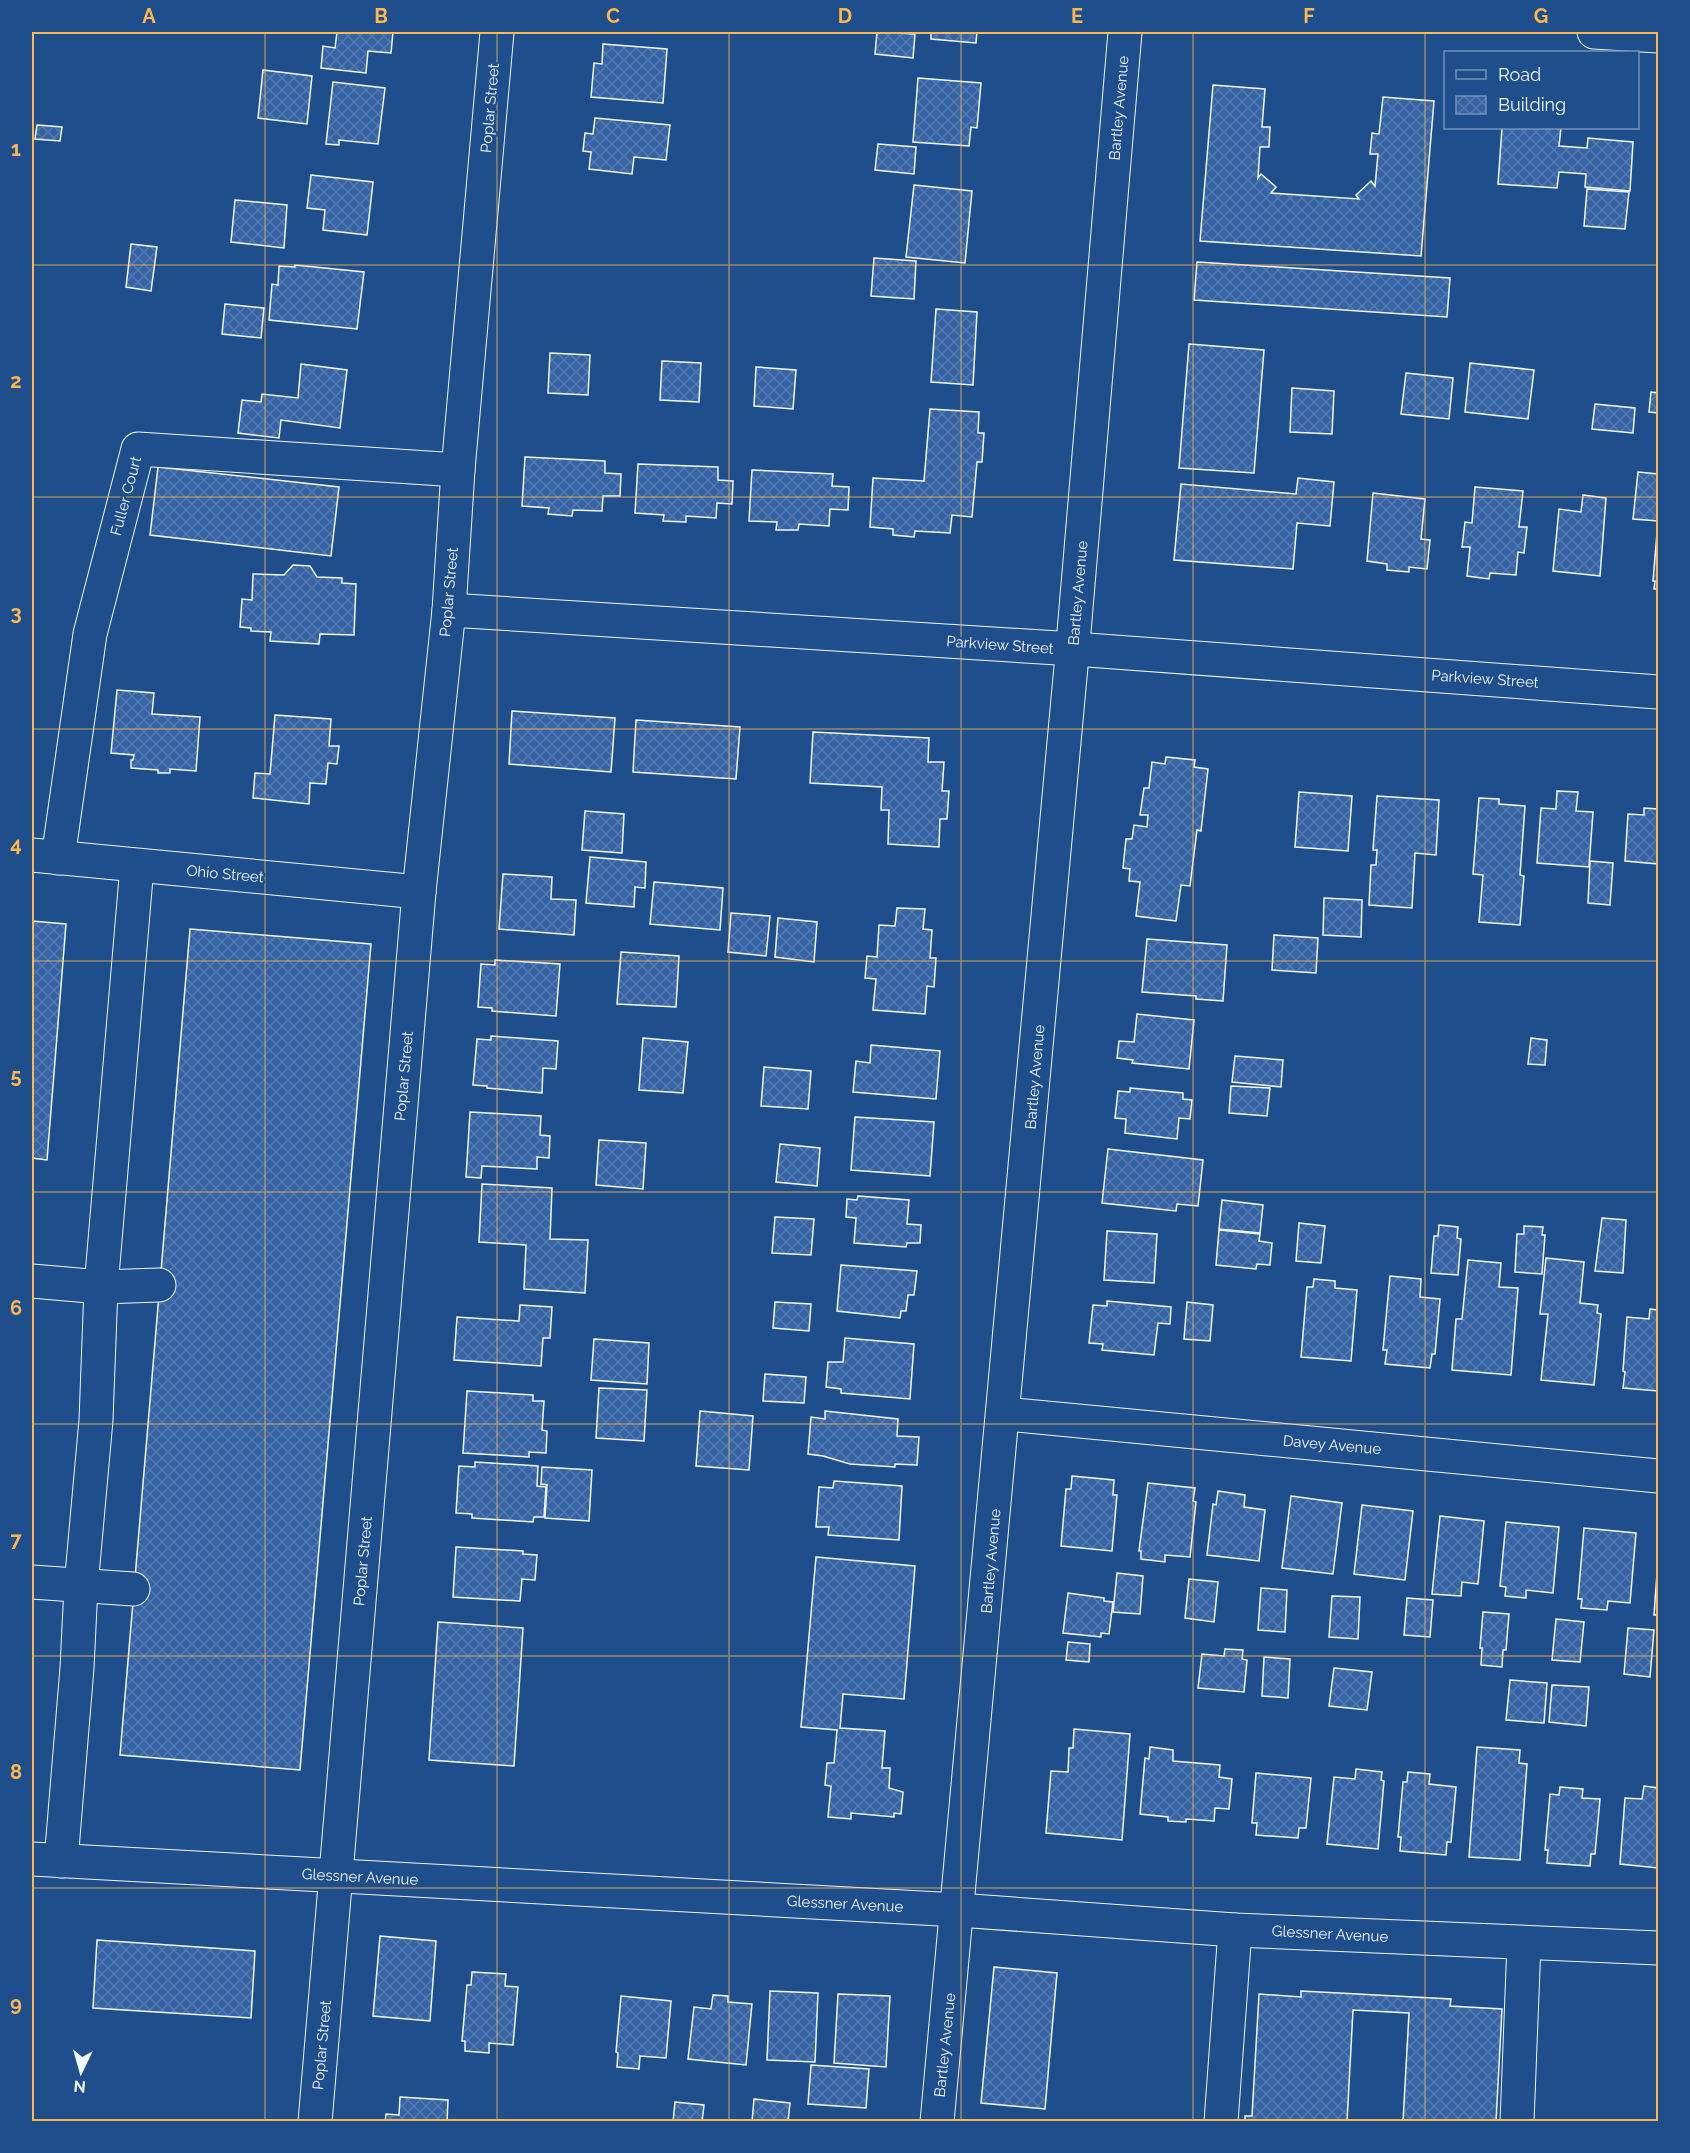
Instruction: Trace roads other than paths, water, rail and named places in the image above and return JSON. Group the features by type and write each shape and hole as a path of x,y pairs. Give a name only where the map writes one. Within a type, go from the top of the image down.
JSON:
{"street":[{"name":"Poplar Street","path":"315,2121 419,892 449,610 458,470 497,32"},
{"name":"Bartley Avenue","path":"937,2121 1005,1414 1074,649 1125,32"},
{"path":"1594,32 1659,36"},
{"name":"Fuller Court","path":"45,856 90,634 138,449 458,470"},
{"name":"Parkview Street","path":"449,610 1074,649 1659,692"},
{"name":"Ohio Street","path":"45,856 419,892"},
{"path":"46,1860 78,1668 81,1586 96,1420 101,1287 137,866"},
{"path":"32,1281 101,1287 159,1285"},
{"name":"Davey Avenue","path":"1005,1414 1659,1476"},
{"path":"32,1582 134,1589"},
{"name":"Glessner Avenue","path":"46,1860 958,1910 1235,1930 1659,1948"},
{"path":"1221,2121 1235,1930"},
{"path":"1517,2121 1524,1943"}]}
